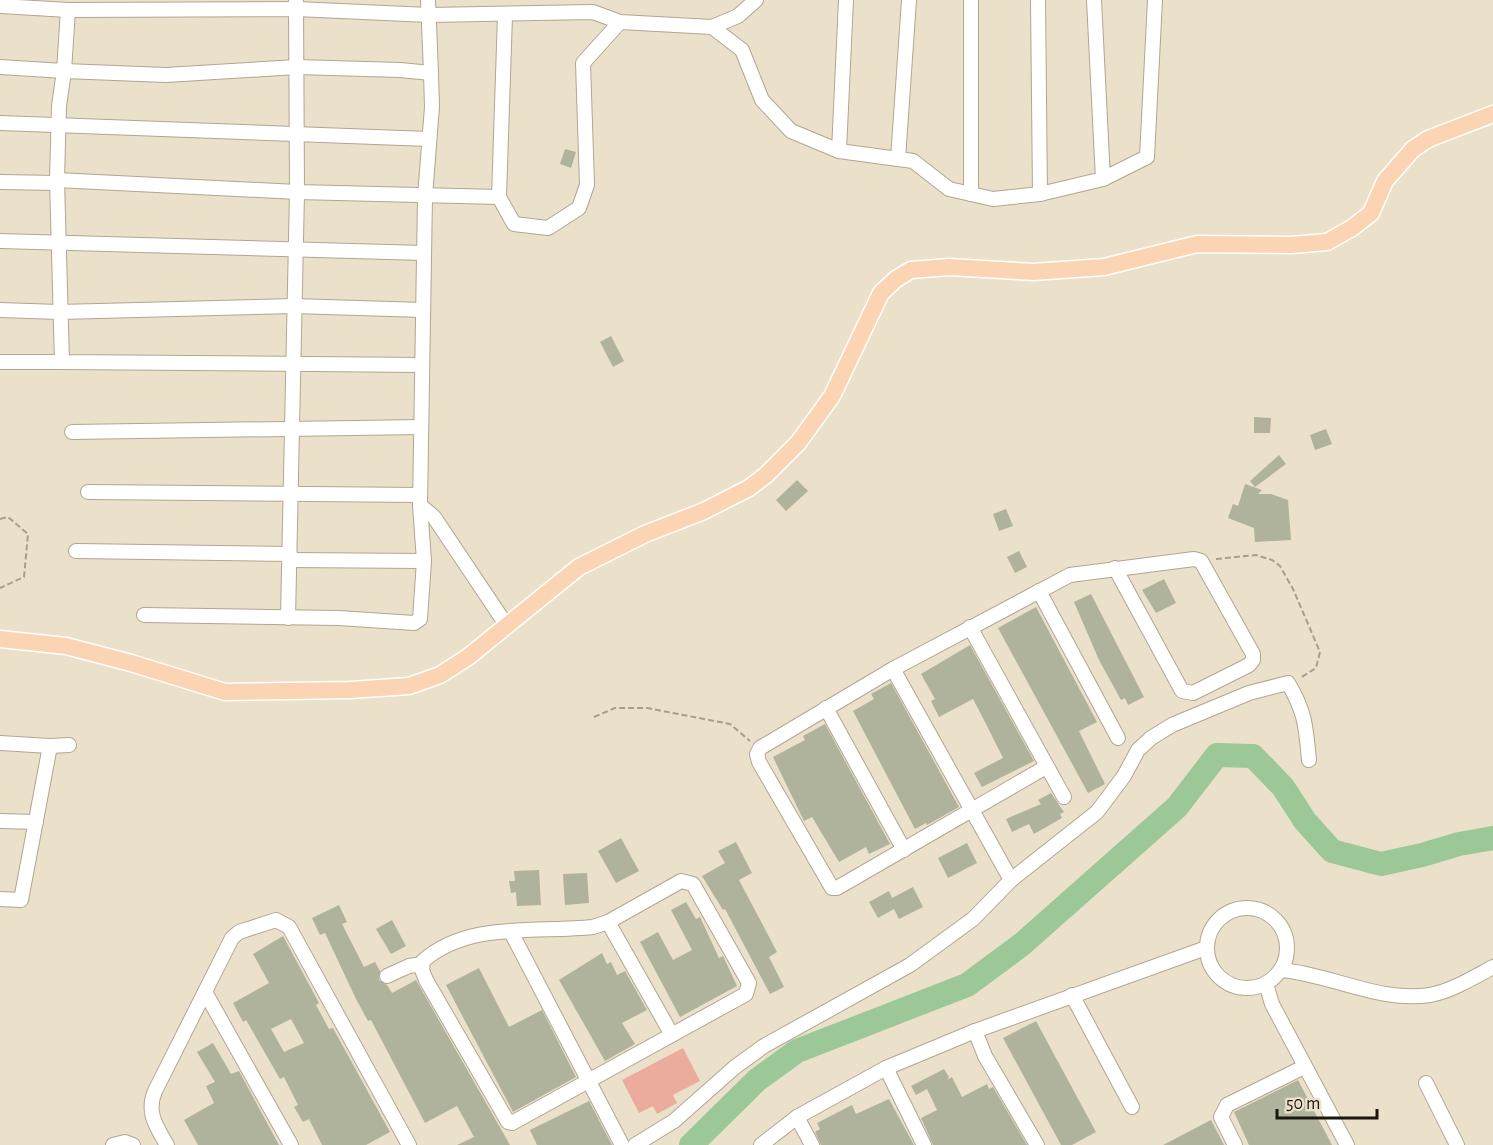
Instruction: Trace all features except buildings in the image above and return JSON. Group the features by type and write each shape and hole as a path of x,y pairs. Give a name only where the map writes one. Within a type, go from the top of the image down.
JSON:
{"main road":[{"path":"0,639 66,646 131,663 208,689 225,692 350,690 409,686 440,675 507,626 579,567 602,553 704,511 749,488 783,461 832,396 881,293 896,279 911,270 949,267 1034,272 1104,267 1197,244 1292,245 1327,242 1353,228 1371,213 1385,181 1413,148 1428,139 1493,114"}],"street":[{"path":"144,615 339,618 414,623 420,619 424,561 420,500 425,196 431,73 428,0"},
{"path":"593,12 602,0"},
{"path":"0,6 68,10 296,4 429,15 593,12 620,22 712,27 738,16 756,0"},
{"path":"839,152 846,0"},
{"path":"898,159 909,0"},
{"path":"971,0 971,194"},
{"path":"1038,0 1040,194"},
{"path":"1094,0 1103,179"},
{"path":"712,27 742,50 762,100 791,131 839,152 913,161 949,189 993,199 1040,194 1103,179 1147,157 1155,0"},
{"path":"288,618 297,192 296,4"},
{"path":"62,362 57,181 58,126 68,10"},
{"path":"505,15 499,197 514,224 548,228 579,208 587,185 583,63 620,22"},
{"path":"0,67 166,75 297,67 431,73"},
{"path":"0,123 429,139"},
{"path":"0,182 57,181 297,192 499,197"},
{"path":"0,241 424,254"},
{"path":"0,310 59,312 294,306 423,310"},
{"path":"0,362 293,366 422,365"},
{"path":"72,432 421,427"},
{"path":"88,492 290,494 420,500 434,517 507,626"},
{"path":"76,552 424,561"},
{"path":"1047,767 844,885 832,888 756,754 760,748 893,669 1039,591 1080,572 1115,568 1194,559 1202,561 1248,644 1253,660 1250,665 1187,693 1182,691 1115,568"},
{"path":"1039,591 1118,738"},
{"path":"970,627 1064,797"},
{"path":"893,669 1011,880"},
{"path":"635,1145 674,1121 735,1067 764,1046 919,958 973,920 1011,880 1097,812 1124,776 1138,750 1151,738 1172,725 1250,693 1288,683 1298,698 1305,717 1310,760"},
{"path":"826,708 904,850"},
{"path":"0,743 69,745"},
{"path":"0,900 21,900 50,746"},
{"path":"0,821 36,822"},
{"path":"387,976 409,966 422,964 426,958 474,934 593,927 608,922 681,881 687,881 693,884 749,983 746,994 512,1123 508,1122 426,980 422,964"},
{"path":"1240,908 1254,908 1268,914 1282,929 1287,942 1284,963 1262,986 1242,988 1227,983 1216,974 1208,955 1212,927 1221,917 1240,908"},
{"path":"167,1145 151,1115 150,1102 205,992 222,952 232,938 240,932 276,920 283,922 295,937 409,1145"},
{"path":"608,922 672,1035"},
{"path":"511,932 622,1145"},
{"path":"761,1145 797,1117 886,1068 975,1031 1072,995 1183,958 1208,955"},
{"path":"1284,963 1301,972 1386,994 1414,996 1431,995 1449,989 1493,967"},
{"path":"1262,986 1347,1145"},
{"path":"205,992 291,1145"},
{"path":"1072,995 1132,1107"},
{"path":"975,1031 985,1056 1037,1145"},
{"path":"1235,1145 1221,1117 1227,1105 1304,1067"},
{"path":"886,1068 924,1145"},
{"path":"1426,1083 1457,1145"},
{"path":"797,1117 812,1145"},
{"path":"113,1145 125,1142 133,1145"}],"path":[{"path":"0,519 8,517 28,534 29,544 24,577 0,588"},
{"path":"1202,561 1256,555 1272,560 1284,571 1320,652 1316,668 1309,674 1288,683"},
{"path":"594,717 615,708 647,708 730,724 760,748"}],"shaded area":[{"path":"683,1048 700,1081 673,1095 677,1103 657,1114 653,1106 639,1113 622,1080"}],"waterway":[{"path":"691,1145 757,1080 797,1051 967,985 1021,945 1177,807 1217,755 1253,756 1283,787 1305,821 1332,851 1381,864 1459,844 1493,838"}]}
